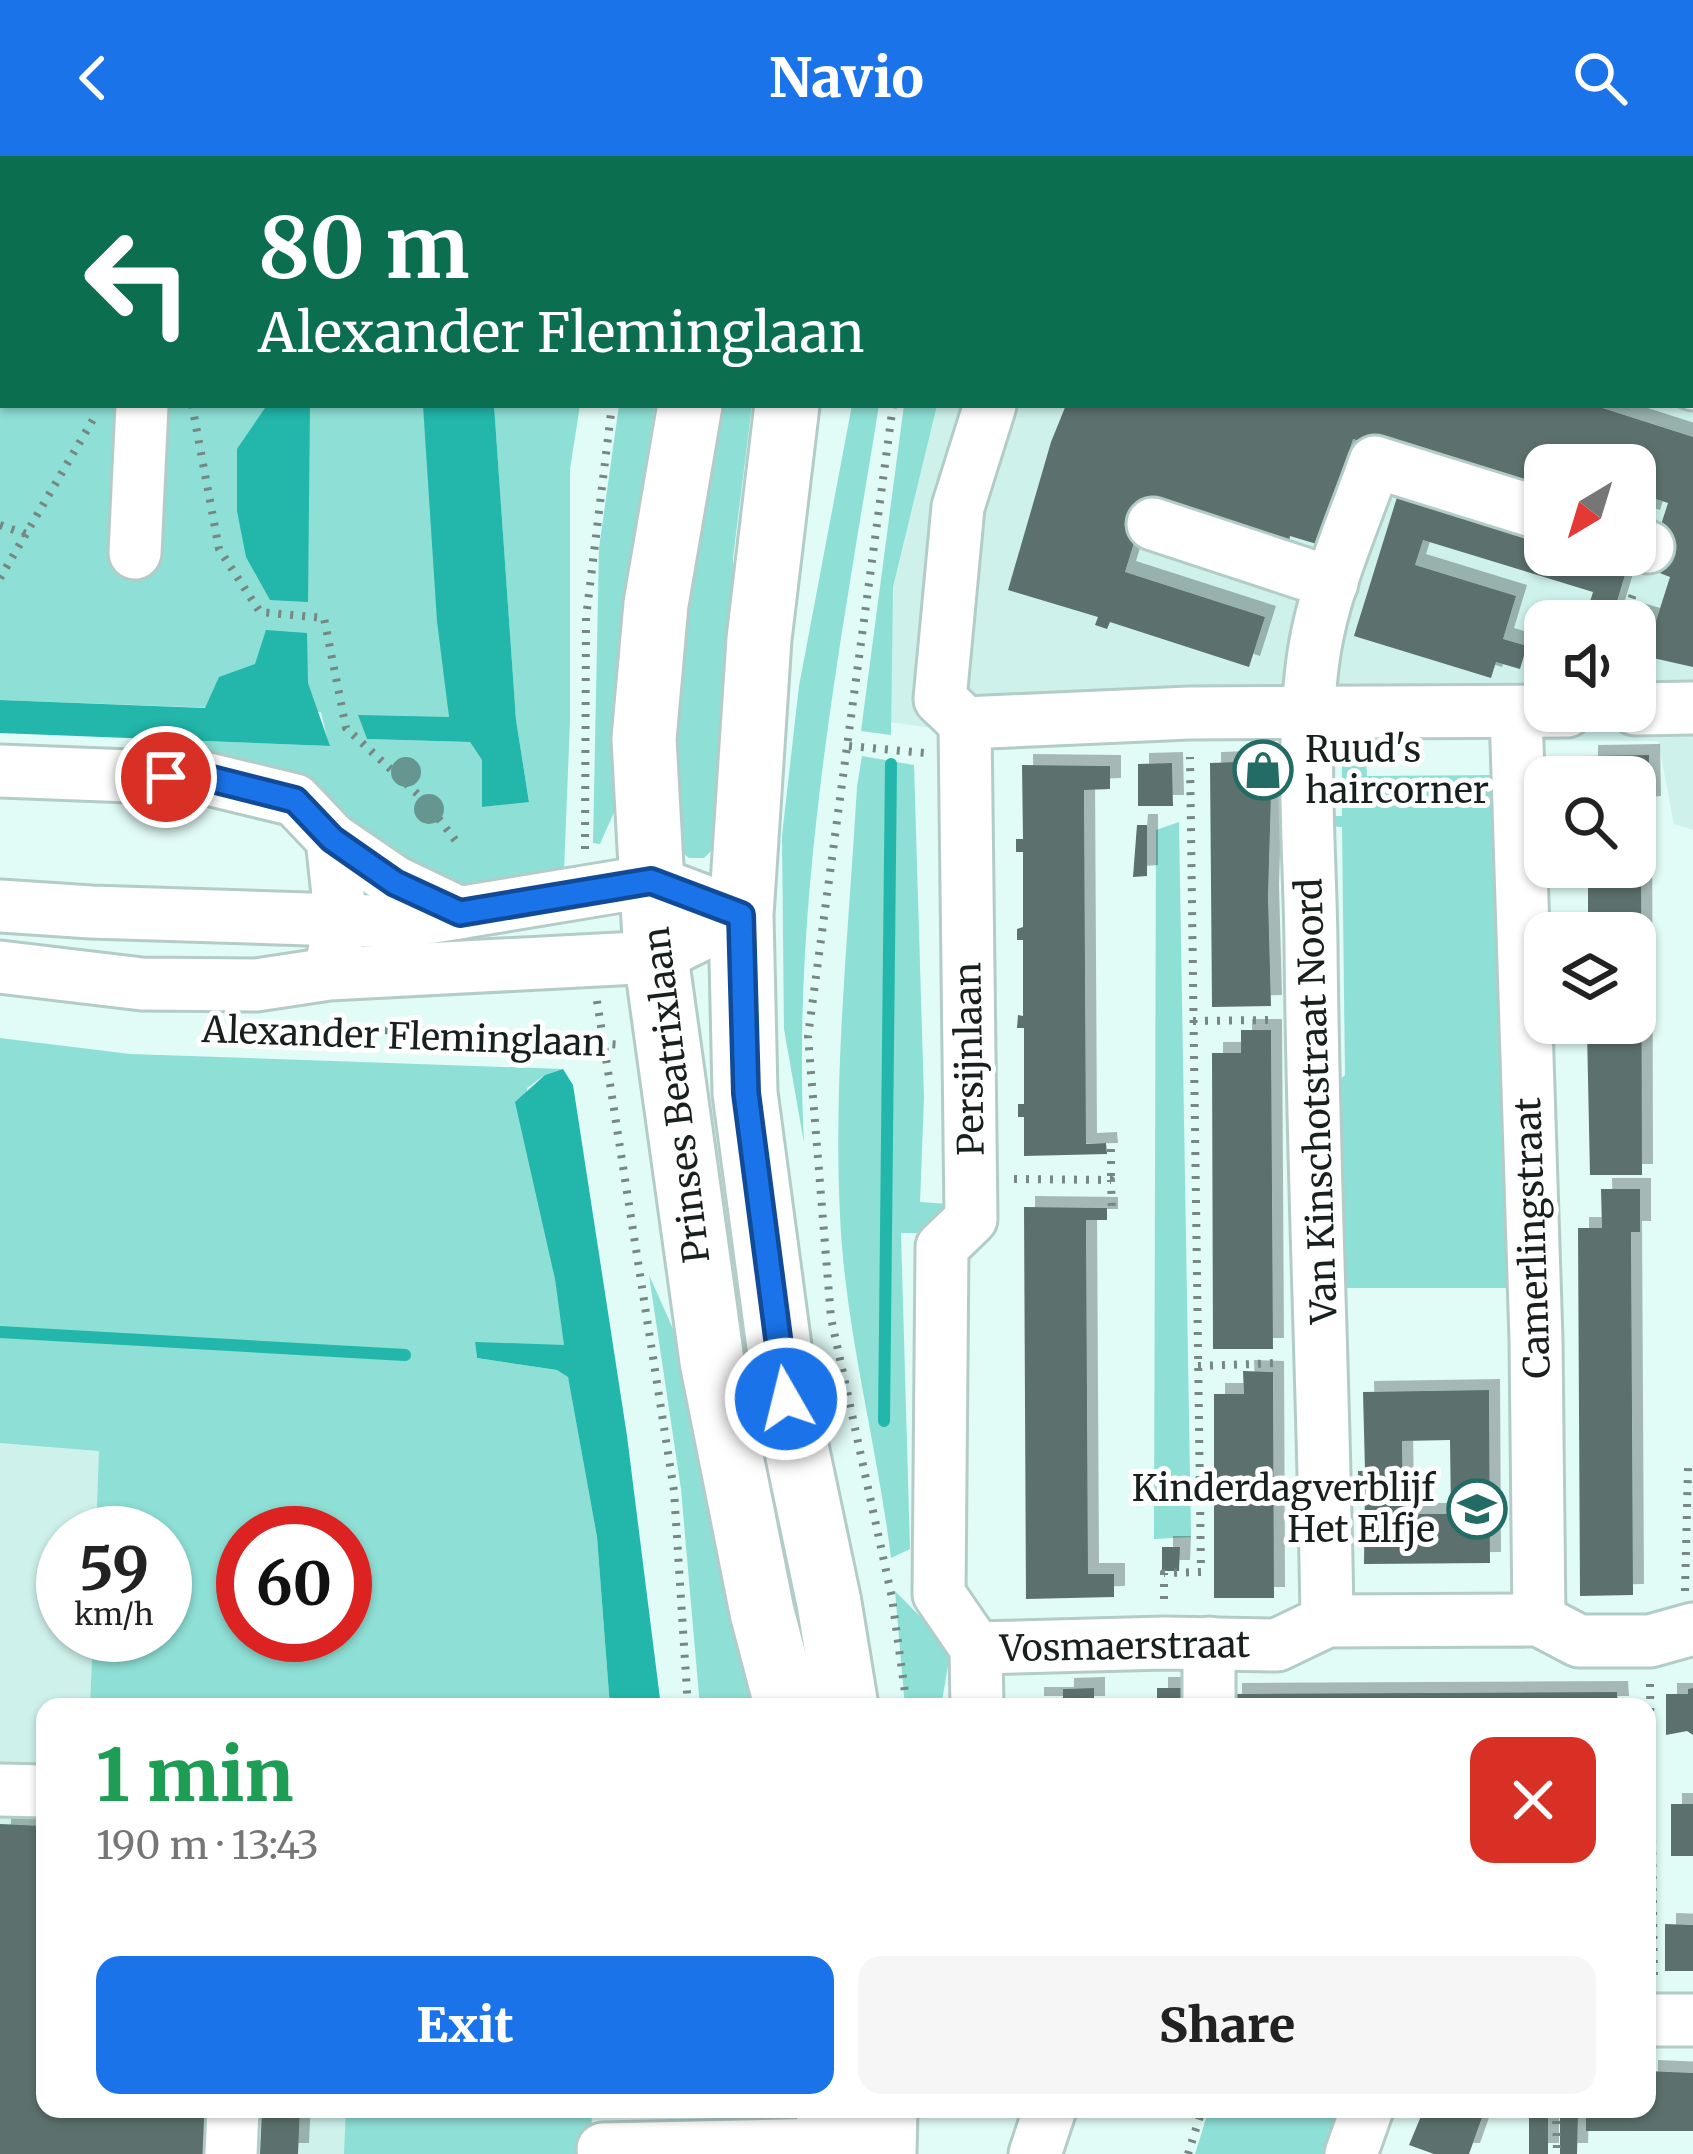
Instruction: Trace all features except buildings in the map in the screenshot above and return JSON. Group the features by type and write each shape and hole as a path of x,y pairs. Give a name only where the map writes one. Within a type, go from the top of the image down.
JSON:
{"main road":[{"name":"Prinses Beatrixlaan","path":"689,408 656,604 646,716 656,958 712,1361 762,1612 785,1698"},
{"name":"Prinses Beatrixlaan","path":"787,408 761,615 741,915 743,1040 748,1116 786,1399 845,1698"},
{"path":"842,2140 873,2118"}],"street":[{"path":"135,553 142,408"},
{"name":"Persijnlaan","path":"976,1648 939,1594 942,1247 971,1219 965,739 940,699 958,507 989,408"},
{"name":"Van Kinschotstraat Noord","path":"1327,1621 1312,1019 1308,713 1314,650 1375,462 1524,508"},
{"path":"1153,524 1332,583"},
{"path":"1656,709 1693,708"},
{"name":"Camerlingstraat","path":"1516,712 1536,1340 1539,1620"},
{"path":"965,739 1189,713 1524,712"},
{"path":"0,771 208,778 295,800 332,839 395,883 460,913"},
{"name":"Alexander Fleminglaan","path":"328,974 341,922 332,839"},
{"path":"0,905 403,922 651,881 741,915"},
{"name":"Alexander Fleminglaan","path":"0,967 142,984 256,986 328,974 656,958 741,915"},
{"name":"Vosmaerstraat","path":"976,1648 1277,1645 1327,1621 1539,1620 1580,1640 1675,1633"},
{"path":"1187,1643 1206,1698"},
{"path":"976,1648 976,1698"},
{"path":"0,1790 36,1791"},
{"path":"231,2154 233,2118"},
{"path":"1035,2154 1047,2118"},
{"path":"1351,2154 1363,2118"},
{"path":"609,2140 707,2149 842,2140"}],"path":[{"path":"0,578 94,421 94,408"},
{"path":"194,408 219,549 260,612 324,618 346,728 424,800 456,841"},
{"path":"893,408 808,1036 831,1318 892,1598 907,1698"},
{"path":"0,525 26,534"},
{"path":"1187,1643 1164,1573 1201,1572 1189,713"},
{"path":"849,746 965,739"},
{"path":"1193,1022 1312,1019"},
{"name":"Alexander Fleminglaan","path":"273,1028 434,1031 603,1046 666,1042"},
{"path":"743,1040 808,1036"},
{"name":"Prinses Beatrixlaan","path":"603,1046 674,1491 687,1698"},
{"path":"1112,1149 1112,1213"},
{"path":"970,1179 1112,1180"},
{"path":"1198,1366 1324,1360"},
{"path":"1665,2020 1675,1633 1688,1468 1693,1468"},
{"path":"1188,2154 1200,2118"},
{"path":"1556,2118 1557,2154"}],"shaded area":[{"path":"0,408 440,408 449,718 359,717 367,739 470,742 482,760 482,807 529,801 516,721 494,408 580,408 570,469 570,721 564,871 517,889 433,885 359,834 318,786 280,773 172,756 181,740 329,746 321,712 0,700"},
{"path":"265,408 310,408 308,602 270,600 246,557 237,511 237,449"},
{"path":"423,408 494,408 516,720 529,802 482,807 482,760 470,742 367,739 358,715 449,717 437,621"},
{"path":"619,408 655,408 622,611 614,728 615,810 600,844 593,843 599,548"},
{"path":"721,408 752,408 733,558 733,648 719,843 704,858 689,858 680,851 671,719"},
{"path":"851,408 879,408 835,680 812,865 802,1051 804,1143 784,1029 782,836 799,686"},
{"path":"904,408 936,408 893,587 891,735 861,731"},
{"path":"923,408 1693,408 1693,830 1674,824 1658,741 996,737 875,720 890,579"},
{"path":"266,630 307,633 308,683 330,746 0,733 0,700 205,708 219,677 255,664"},
{"path":"1365,747 1367,776 1503,775 1508,1288 1344,1288 1344,1230 1327,1225 1328,1092 1345,1075 1342,827 1327,826 1327,816 1342,816 1342,749"},
{"path":"862,756 914,765 924,1098 920,1202 948,1204 923,1233 901,1233 910,1549 891,1558 848,1301 838,1162 840,1054"},
{"path":"1179,822 1191,1537 1154,1539 1156,830"},
{"path":"0,1038 130,1054 563,1069 527,1088 565,1346 475,1343 477,1358 557,1370 568,1376 597,1537 609,1698 90,1698 92,1662 192,1662 192,1506 97,1506 99,1451 0,1443"},
{"path":"563,1069 573,1085 627,1436 660,1698 609,1698 597,1537 568,1377 557,1370 477,1358 475,1342 564,1345 555,1279 515,1102 545,1075"},
{"path":"649,1275 694,1376 762,1685 756,1698 699,1698 681,1489"},
{"path":"0,1332 416,1354 420,1698 36,1698 36,2118 423,2118 424,2154 0,2154"},
{"path":"895,1591 951,1648 943,1698 904,1698"},
{"path":"346,2118 592,2118 591,2154 344,2154"},
{"path":"1206,2118 1352,2118 1339,2154 1195,2154"}],"waterway":[{"path":"884,1421 891,764"},
{"path":"0,1332 405,1355"}],"place":[{"name":"Ruud's haircorner","path":"1263,770"},
{"name":"Kinderdagverblijf Het Elfje","path":"1477,1509"}],"route":[{"path":"166,777 208,778 295,800 332,839 395,883 460,913 651,881 741,915 746,1093 786,1399"}]}
